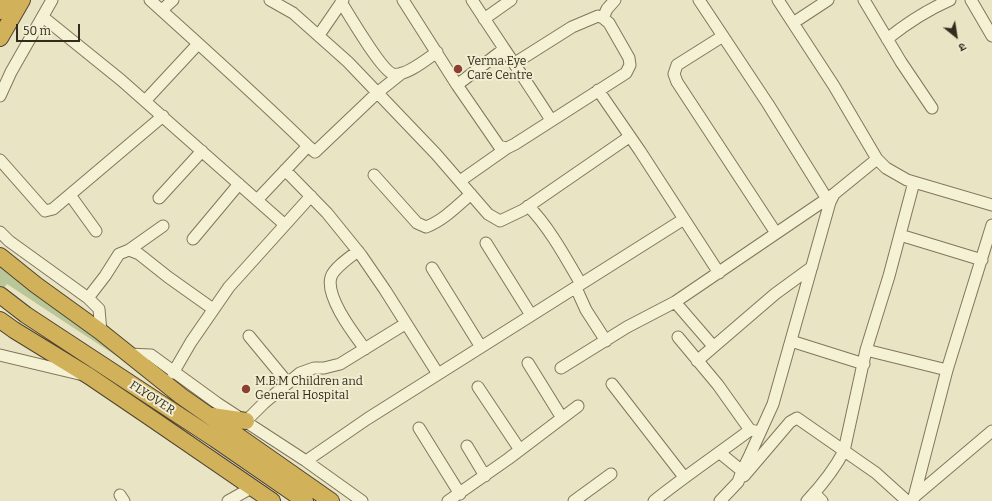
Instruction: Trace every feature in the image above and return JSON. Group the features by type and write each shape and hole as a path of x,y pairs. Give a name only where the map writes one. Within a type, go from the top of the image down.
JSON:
{"highway":[{"path":"0,11 7,0"},
{"path":"0,38 22,0"},
{"path":"0,256 36,285 101,332 181,396 331,501"},
{"name":"FLYOVER","path":"0,295 26,315 215,439 304,501"},
{"path":"0,320 56,357 89,376 272,501"},
{"path":"208,415 246,421"}],"street":[{"path":"0,96 11,72 52,0"},
{"path":"150,0 256,95 315,152 377,93 402,73 437,52"},
{"path":"162,10 173,0"},
{"path":"270,0 293,13 348,62 460,181 488,214 500,221 528,206 629,137"},
{"path":"403,0 457,86 499,146 507,148"},
{"path":"472,0 515,63 551,120"},
{"path":"484,18 511,0"},
{"path":"603,18 607,9 615,0"},
{"path":"699,0 831,196 773,404 755,431 738,482"},
{"path":"778,0 834,86 877,159 886,168 907,180 992,205"},
{"path":"793,23 828,0"},
{"path":"864,0 887,39 932,108"},
{"path":"887,39 906,24 938,5 950,0"},
{"path":"971,0 992,36"},
{"path":"319,35 342,1 378,59 394,74 402,73"},
{"path":"460,181 507,148 626,73 630,65 629,58 609,23 598,16 572,27 515,63"},
{"path":"43,17 145,100 284,224"},
{"path":"723,36 677,65 674,74 677,82 776,232"},
{"path":"145,100 198,44"},
{"path":"457,86 504,49"},
{"path":"598,90 640,151 718,273"},
{"path":"0,160 45,211 53,209 162,116"},
{"path":"257,200 308,146"},
{"path":"159,198 202,151"},
{"path":"561,368 634,323 675,302 831,196 877,159"},
{"path":"286,170 311,196 358,251 385,290 405,324 438,374"},
{"path":"374,175 417,223 426,227 434,224 447,215 471,194"},
{"path":"822,501 811,497 830,475 844,451 866,350 914,182"},
{"path":"193,239 239,184"},
{"path":"70,195 96,231"},
{"path":"173,373 213,309 229,287 284,224 311,196"},
{"path":"528,206 536,213 543,224 578,286 586,310 606,341"},
{"path":"306,461 367,419 684,219"},
{"path":"88,298 105,276 119,254 129,250 163,226"},
{"path":"911,500 947,370 986,255 992,226"},
{"path":"0,232 27,255 88,298 99,309 101,332"},
{"path":"900,235 986,255"},
{"path":"486,243 531,316"},
{"path":"129,250 139,254 213,309"},
{"path":"358,251 338,267 331,277 331,291 335,303 365,349"},
{"path":"697,361 775,294 812,266"},
{"path":"432,268 481,347"},
{"path":"675,302 713,346"},
{"path":"246,421 287,382 300,373 314,368 324,368 340,364 405,324"},
{"path":"249,336 287,382"},
{"path":"678,337 755,431"},
{"path":"791,341 864,364"},
{"path":"866,350 947,370"},
{"path":"127,354 150,355 173,373 306,461 362,501"},
{"path":"0,355 89,376"},
{"path":"528,363 562,418"},
{"path":"612,384 684,477"},
{"path":"478,387 520,450"},
{"path":"448,501 485,476 578,406"},
{"path":"720,501 766,452 790,422 797,418 876,473 911,500"},
{"path":"419,428 460,494"},
{"path":"654,501 684,477 755,431"},
{"path":"911,500 992,431"},
{"path":"467,446 485,476"},
{"path":"720,453 742,471"},
{"path":"574,501 611,474"},
{"path":"228,501 253,487"}],"green space":[{"path":"0,261 140,371 7,284 0,293"}],"place":[{"name":"Verma Eye Care Centre","path":"458,69"},
{"name":"M.B.M Children and General Hospital","path":"246,389"}]}
